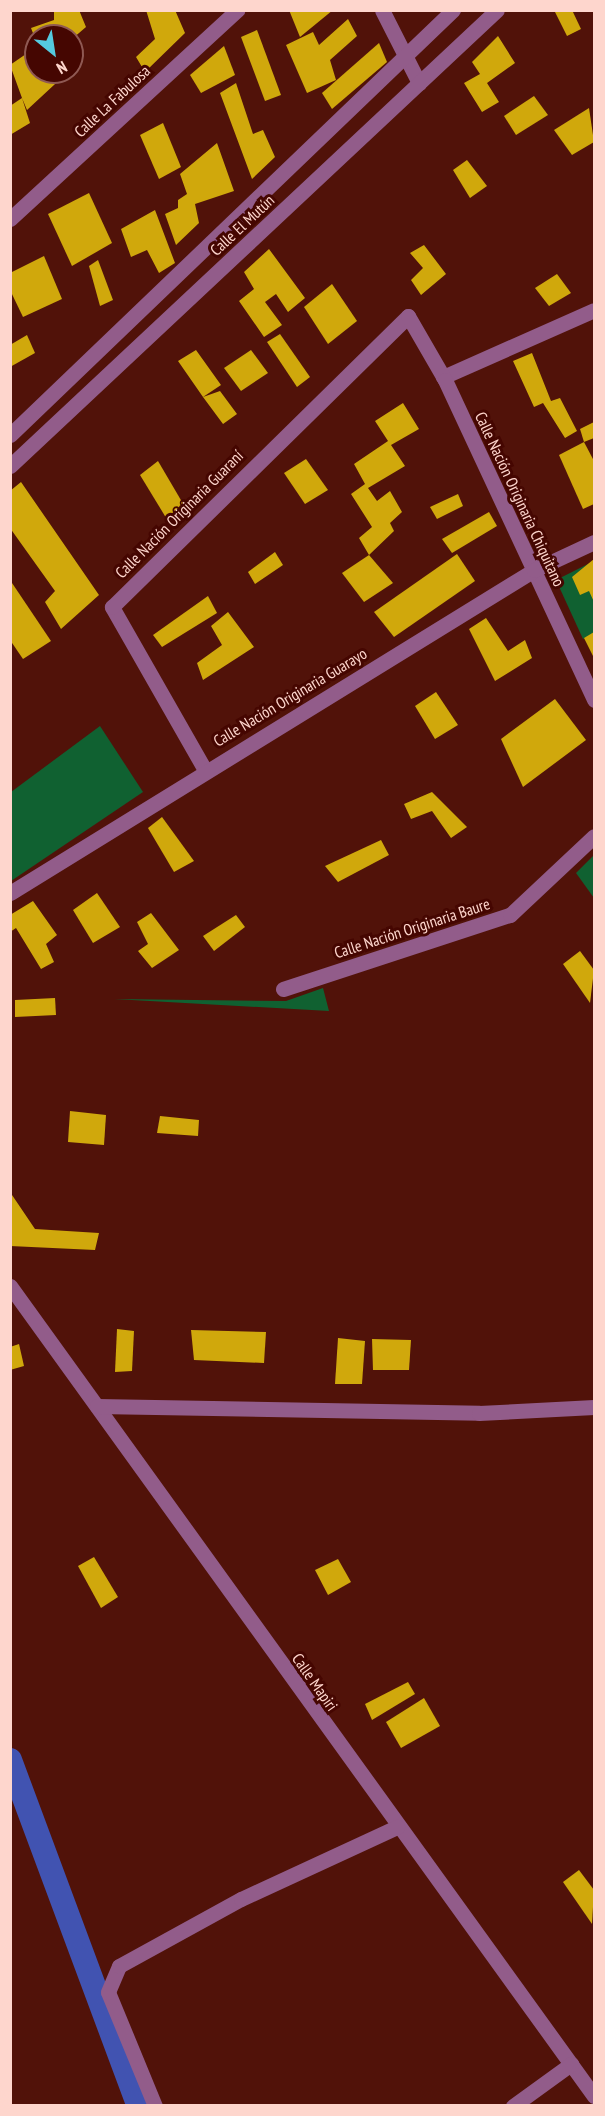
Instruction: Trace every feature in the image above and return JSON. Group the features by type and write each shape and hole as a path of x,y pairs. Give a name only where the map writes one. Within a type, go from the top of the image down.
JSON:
{"street":[{"name":"Calle La Fabulosa","path":"10,219 237,10"},
{"path":"382,10 419,83"},
{"name":"Calle El Mutún","path":"10,435 453,10"},
{"name":"Calle El Mutún","path":"10,466 497,10"},
{"path":"443,377 594,310"},
{"name":"Calle Nación Originaria Chiquitano","path":"408,316 443,377 594,700"},
{"name":"Calle Nación Originaria Guaraní","path":"205,770 112,607 408,316"},
{"name":"Calle Nación Originaria Guarayo","path":"10,892 205,770 534,570 594,542"},
{"name":"Calle Nación Originaria Baure","path":"283,989 510,915 594,836"},
{"name":"Calle Mapiri","path":"10,1286 397,1827 594,2096"},
{"path":"97,1406 479,1413 594,1407"},
{"path":"155,2106 108,1992 118,1966 241,1899 397,1827"},
{"path":"513,2106 571,2064"}],"green space":[{"path":"594,561 594,633 583,639 556,580"},
{"path":"100,726 143,792 11,881 11,792"},
{"path":"594,855 594,898 576,873"},
{"path":"323,988 329,1011 114,999 286,1001"}],"building":[{"path":"54,10 79,10 86,27 84,29 84,24 42,24 54,20"},
{"path":"146,10 175,10 185,33 145,72 136,57 155,39"},
{"path":"289,10 333,10 300,37"},
{"path":"572,10 581,29 567,36 555,12"},
{"path":"348,19 357,36 330,60 336,80 307,93 286,45 313,32 319,45"},
{"path":"257,30 281,95 265,101 241,37"},
{"path":"498,36 515,63 487,83 499,102 482,112 464,83 480,74 472,62"},
{"path":"379,43 387,62 332,109 322,93"},
{"path":"224,46 235,75 201,93 190,75"},
{"path":"24,55 24,84 55,84 27,110 10,65"},
{"path":"236,83 253,134 263,130 275,157 252,179 220,93"},
{"path":"534,96 548,115 516,135 504,116"},
{"path":"22,98 30,123 10,135 10,106"},
{"path":"589,108 594,142 572,155 554,130"},
{"path":"163,123 181,167 159,179 140,135"},
{"path":"217,143 234,191 195,204 199,223 176,245 165,214 178,208 178,200 187,194 180,174"},
{"path":"467,160 487,186 470,198 453,170"},
{"path":"89,193 112,243 72,266 48,214"},
{"path":"155,210 175,263 159,273 147,250 131,257 121,229"},
{"path":"424,245 446,274 421,295 411,280 423,268 410,253"},
{"path":"269,249 305,298 288,312 276,294 265,302 282,325 264,337 239,301 254,289 244,272"},
{"path":"44,256 62,299 23,317 10,290 10,273"},
{"path":"98,260 113,300 100,306 89,266"},
{"path":"557,274 571,293 549,306 535,288"},
{"path":"332,284 357,321 328,344 304,307"},
{"path":"280,334 310,377 297,387 267,342"},
{"path":"27,335 35,353 10,367 10,345"},
{"path":"196,350 221,385 203,397 178,361"},
{"path":"251,350 268,373 241,391 224,368"},
{"path":"532,353 551,401 560,398 577,431 565,438 543,403 534,407 513,361"},
{"path":"220,391 237,414 223,424 203,397"},
{"path":"403,403 419,429 391,445 405,466 368,488 377,501 390,491 402,512 390,523 394,531 369,555 359,538 372,527 351,494 365,484 354,464 388,441 375,421"},
{"path":"594,422 594,438 584,442 580,429"},
{"path":"584,442 594,461 594,504 583,509 559,455"},
{"path":"306,459 328,490 305,504 284,473"},
{"path":"158,461 185,507 168,521 140,475"},
{"path":"21,482 99,595 61,629 45,602 55,591 10,528 10,491"},
{"path":"458,494 463,506 437,519 430,507"},
{"path":"489,512 497,526 452,553 442,539"},
{"path":"275,552 283,565 255,584 248,572"},
{"path":"457,554 475,581 394,637 374,612"},
{"path":"369,555 393,583 364,602 342,573"},
{"path":"594,559 594,602 589,591 580,595 572,577"},
{"path":"10,580 51,641 23,659 10,640"},
{"path":"208,596 217,613 162,647 153,635"},
{"path":"228,612 254,647 203,680 197,663 222,645 211,626"},
{"path":"486,618 508,651 525,640 532,658 495,681 469,629"},
{"path":"594,632 594,658 584,638"},
{"path":"436,692 458,725 435,739 415,706"},
{"path":"555,699 586,740 523,787 501,739"},
{"path":"432,792 467,827 451,838 432,811 411,819 404,804"},
{"path":"162,817 194,861 174,872 148,828"},
{"path":"381,840 389,855 338,882 325,866"},
{"path":"97,893 120,927 93,943 73,910"},
{"path":"33,901 57,935 46,944 54,962 41,969 16,928 10,932 10,915"},
{"path":"151,913 179,950 152,968 138,951 148,944 137,922"},
{"path":"236,915 245,927 214,951 203,936"},
{"path":"580,951 594,970 590,1003 563,964"},
{"path":"55,998 56,1015 15,1017 15,1000"},
{"path":"70,1111 106,1115 104,1145 68,1142"},
{"path":"160,1116 199,1120 198,1136 157,1133"},
{"path":"10,1192 35,1229 99,1233 95,1250 10,1246"},
{"path":"117,1329 134,1331 132,1371 115,1372"},
{"path":"191,1330 266,1332 264,1363 194,1360"},
{"path":"338,1338 365,1341 362,1384 335,1384"},
{"path":"372,1339 411,1340 409,1370 373,1370"},
{"path":"19,1344 24,1366 10,1370 10,1347"},
{"path":"94,1557 118,1597 101,1608 78,1566"},
{"path":"338,1559 351,1582 328,1595 315,1570"},
{"path":"408,1682 415,1694 372,1720 365,1704"},
{"path":"424,1698 440,1726 401,1748 386,1722"},
{"path":"579,1870 594,1890 592,1924 563,1882"}],"waterway":[{"path":"10,1760 139,2106"}]}
